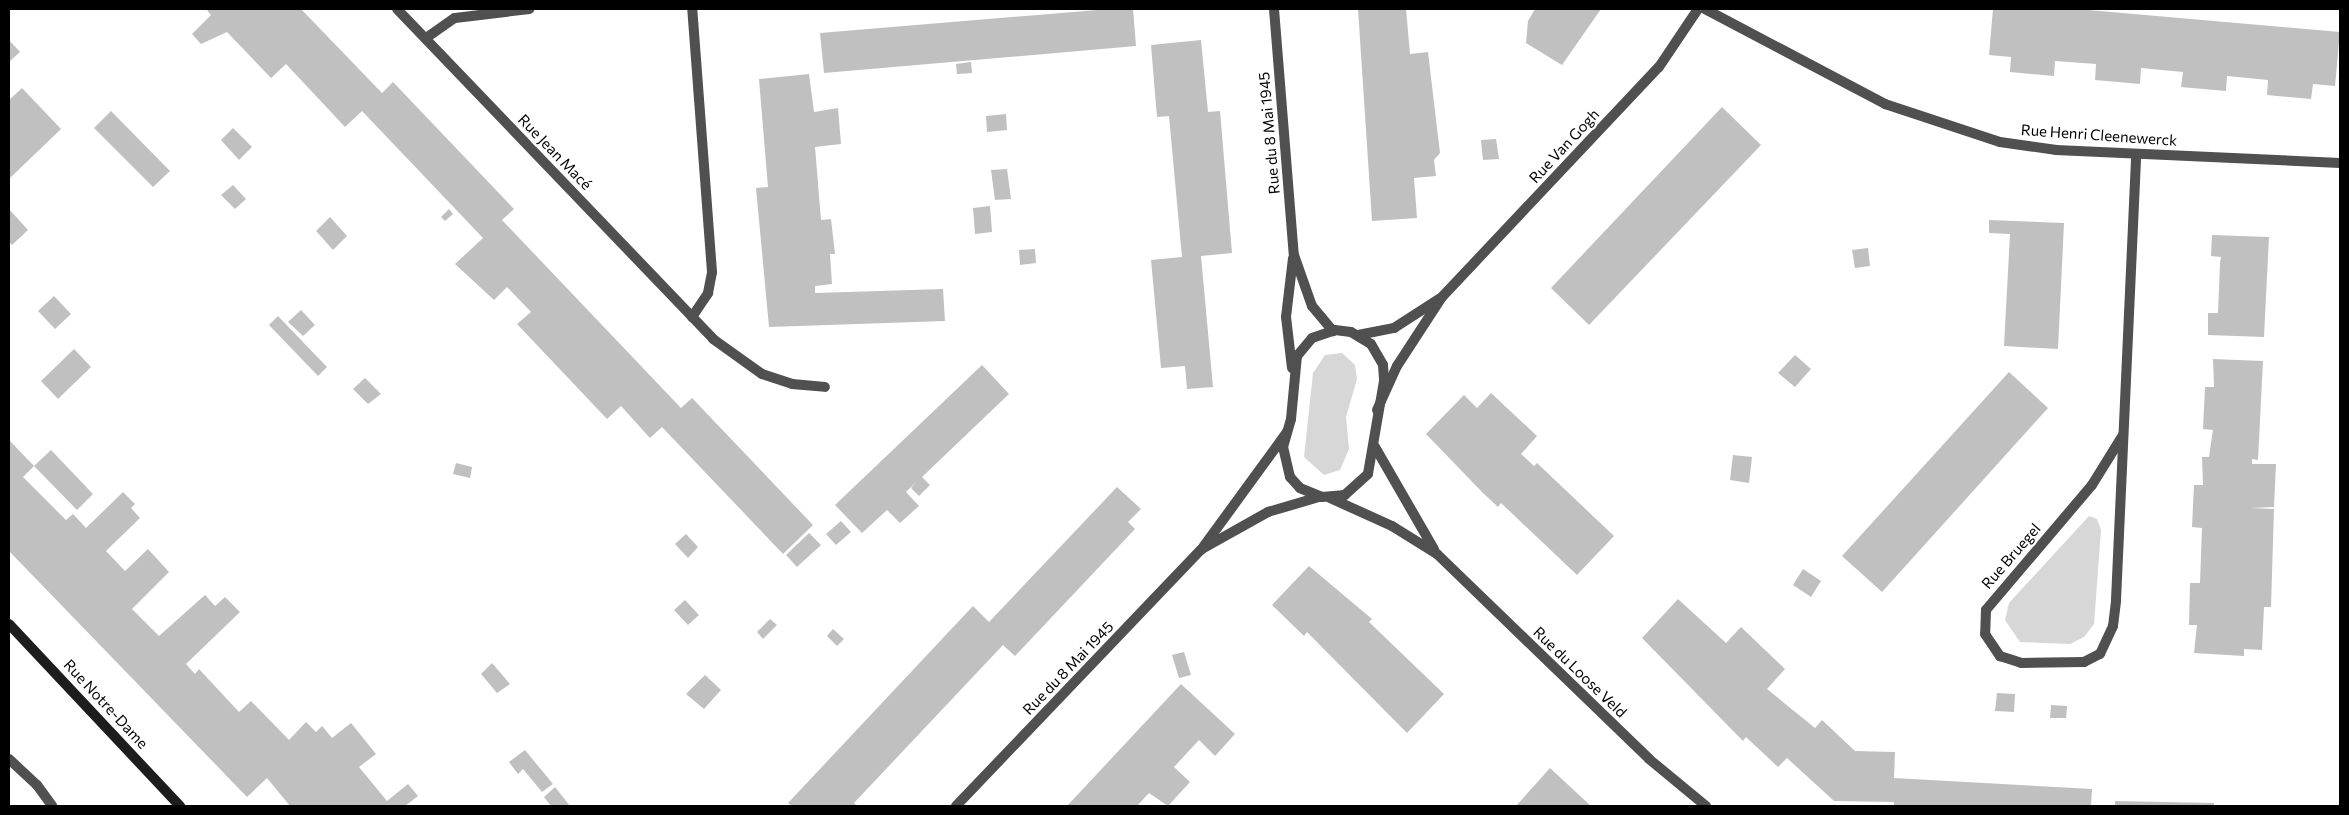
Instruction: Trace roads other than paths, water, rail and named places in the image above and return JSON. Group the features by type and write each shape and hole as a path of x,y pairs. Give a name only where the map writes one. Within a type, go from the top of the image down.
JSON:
{"main road":[{"name":"Rue Notre-Dame","path":"9,624 180,806"}],"street":[{"name":"Rue Jean Macé","path":"397,9 692,317 728,352 762,374 825,387"},
{"path":"426,38 455,18 529,9"},
{"path":"692,9 712,272 708,293 692,317"},
{"name":"Rue du 8 Mai 1945","path":"1274,9 1294,255 1286,317 1293,372"},
{"name":"Rue Van Gogh","path":"1377,410 1397,366 1442,297 1659,67 1698,9"},
{"name":"Rue Henri Cleenewerck","path":"1705,9 1885,104 1937,124 2025,146 2136,154 2340,163"},
{"name":"Rue Bruegel","path":"2123,435 2092,485 1986,610 1985,634 2000,656 2065,666 2093,659 2106,646 2116,600 2136,154"},
{"name":"Rue du 8 Mai 1945","path":"1294,255 1312,306 1333,331"},
{"name":"Rue Van Gogh","path":"1358,335 1394,328 1442,297"},
{"path":"1333,331 1358,335 1377,350 1383,365 1377,410 1374,460 1364,481 1346,495 1330,498 1318,497 1290,477 1282,454 1287,432 1293,372 1306,343 1333,331"},
{"name":"Rue du 8 Mai 1945","path":"956,806 1201,550 1287,432"},
{"name":"Rue du Loose Veld","path":"1374,444 1437,554"},
{"name":"Rue du 8 Mai 1945","path":"1201,550 1268,512 1318,497"},
{"name":"Rue du Loose Veld","path":"1330,498 1392,526 1437,554 1649,759 1706,806"},
{"path":"9,759 37,784 52,806"}]}
